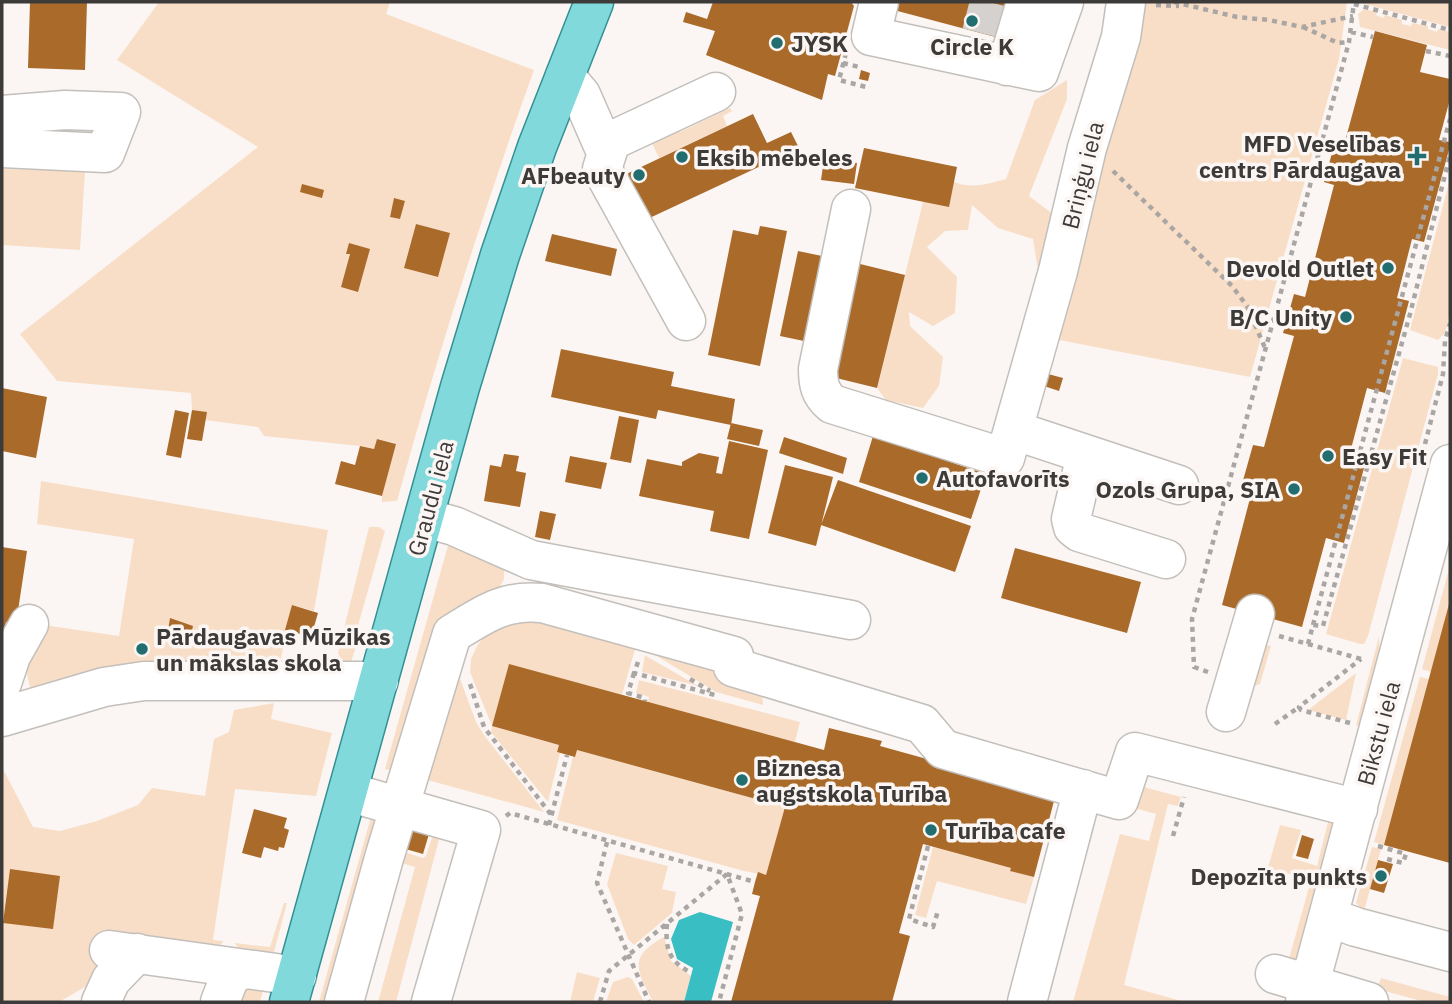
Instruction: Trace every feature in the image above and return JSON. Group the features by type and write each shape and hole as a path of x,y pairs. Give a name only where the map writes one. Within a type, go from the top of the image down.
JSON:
{"main road":[{"name":"Graudu iela","path":"293,989 460,387 500,254 537,147 594,2"}],"street":[{"path":"879,2 871,36 987,53 1039,72 1065,2"},
{"path":"987,53 1026,2"},
{"name":"Briņģu iela","path":"851,209 818,369 818,384 824,397 832,404 1005,458 1058,271 1090,139 1121,37 1126,2"},
{"path":"565,76 581,95 606,152"},
{"path":"686,321 602,169 611,141 716,92"},
{"path":"2,114 65,110 121,112 104,153 2,148"},
{"path":"1013,430 1179,485"},
{"path":"1086,455 1071,519 1073,527 1079,532 1166,559"},
{"name":"Bikstu iela","path":"1296,987 1328,917 1450,464"},
{"path":"425,518 454,526 531,559 851,620"},
{"path":"522,601 531,559"},
{"path":"344,1002 399,807 452,634 491,610 522,601 542,603 734,656 733,667 922,724 943,749 1119,800 1135,752 1358,809"},
{"path":"2,683 10,656 29,624"},
{"path":"1231,697 1262,624"},
{"path":"2,717 104,687 144,681 379,681"},
{"path":"1027,1002 1083,789"},
{"path":"348,792 481,830 431,1002"},
{"path":"1328,917 1450,951"},
{"path":"101,1002 123,952 240,970 293,989"},
{"path":"220,1002 229,979 240,970"},
{"path":"1296,987 1369,1002"}],"path":[{"path":"1174,2 1237,17 1302,27 1338,43 1349,42"},
{"path":"1231,697 1194,667 1192,619 1349,42 1354,3 1450,30"},
{"path":"1302,27 1353,16"},
{"path":"1351,32 1373,37"},
{"path":"1426,51 1450,56"},
{"path":"1308,644 1450,119"},
{"path":"1090,139 1118,178 1232,286 1247,306 1265,348"},
{"path":"1313,625 1323,626 1410,314 1450,155"},
{"path":"1262,624 1308,644 1367,661"},
{"path":"1275,724 1361,659"},
{"path":"634,673 628,693 645,698 645,701"},
{"path":"468,681 484,727 552,816"},
{"path":"1299,706 1301,710 1351,724"},
{"path":"549,825 568,755"},
{"path":"1173,836 1184,798"},
{"path":"481,830 510,813 755,882"},
{"path":"607,842 597,883 649,1002"},
{"path":"1370,844 1405,854 1402,863 1387,859 1384,862"},
{"path":"928,846 909,919 933,927 938,911"},
{"path":"600,1002 608,971 727,874"},
{"path":"719,1002 742,914 727,874"},
{"path":"667,923 669,952 678,966 692,973"}],"shaded area":[{"path":"159,2 390,2 386,14 534,70 461,284 397,501 382,502 395,443 377,439 374,449 264,436 258,427 205,420 206,412 192,410 191,393 57,381 20,334 258,147 117,60","holes":["394,199 405,202 400,219 390,217","416,224 450,233 437,277 404,267","369,249 341,287 350,254 346,253"]},
{"path":"1146,2 1347,2 1339,59 1250,377 1049,338 1033,239 998,228 972,205 968,230 945,231 927,247 957,277 955,313 933,326 909,312 910,326 943,357 939,386 923,408 886,400 877,388 923,202 954,182 973,185 1006,179 1035,100 1067,80 1067,99 1029,196 1073,229 1119,69 1140,42"},
{"path":"1359,2 1450,2 1450,27 1361,3"},
{"path":"1364,9 1377,12 1376,15 1383,18 1385,15 1402,20 1402,24 1411,26 1412,23 1428,26 1428,29 1437,32 1438,29 1450,32 1450,50 1360,27 1358,14"},
{"path":"730,108 732,111 723,116 727,126 659,158 651,141 679,128 680,132"},
{"path":"2,169 85,171 80,250 2,245"},
{"path":"1450,179 1450,312 1445,333 1438,340 1410,330"},
{"path":"1403,358 1438,367 1438,374 1368,636 1364,644 1360,644 1326,634"},
{"path":"41,481 328,530 314,611 292,605 279,668 38,692 30,688 27,674 37,624 119,636 134,539 37,524"},
{"path":"369,527 379,527 385,531 357,629 359,637 350,665 342,661 338,653"},
{"path":"451,535 504,563 504,579 398,772 385,769"},
{"path":"1450,565 1450,601 1431,672 1422,669"},
{"path":"532,617 637,642 622,695 509,665 492,726 470,672 471,659 477,646 489,631"},
{"path":"1379,636 1380,660 1366,722 1356,726"},
{"path":"1262,644 1271,646 1260,684 1254,686 1252,684"},
{"path":"647,650 719,662 762,692 763,705 716,692"},
{"path":"646,656 698,686 642,672"},
{"path":"458,673 476,722 484,735 544,812 424,779"},
{"path":"1356,673 1346,720 1308,710"},
{"path":"1420,677 1429,679 1384,845 1374,842"},
{"path":"639,680 800,722 795,742 648,702 649,697 636,693"},
{"path":"274,703 271,719 332,733 316,796 235,789 213,940 223,941 217,953 109,950 85,987 59,1002 2,1001 2,767 33,827 60,831 97,821 138,805 152,788 205,796 214,739 229,732 234,710"},
{"path":"492,726 559,745 557,752 560,753 548,802 491,732"},
{"path":"577,750 785,807 766,875 557,820"},
{"path":"1140,786 1181,797 1178,806 1168,804 1124,985 1185,1002 1073,1002 1120,834 1149,841 1156,814 1131,807"},
{"path":"371,817 377,819 334,1002 319,1002"},
{"path":"1329,818 1334,825 1299,965 1287,966 1311,880 1268,868 1280,825 1301,830 1292,858 1317,866"},
{"path":"441,832 396,1002 378,1002 415,867 395,861 398,850 423,858 433,834"},
{"path":"933,847 1034,877 1026,904 937,881 926,918 915,915"},
{"path":"1372,847 1381,849 1364,911 1356,903"},
{"path":"616,853 668,866 662,889 676,892 672,913 634,945 628,939 607,884"},
{"path":"284,903 287,903 274,952 260,961 241,954 235,943 270,947"},
{"path":"664,937 671,961 691,976 684,1002 653,1002 640,973 640,959 644,952"},
{"path":"577,972 600,978 593,1002 570,1002"},
{"path":"628,977 632,979 644,1002 606,1002 613,982"},
{"path":"1381,978 1450,997 1450,1002 1425,1002 1377,989"},
{"path":"235,983 265,983 260,1002 230,1002"}],"water":[{"path":"700,912 733,922 711,1002 684,1002 693,968 677,959 671,939 679,920"}],"building":[{"path":"30,2 87,2 85,70 28,68"},
{"name":"JYSK","path":"713,2 851,2 854,6 835,76 828,74 822,100 706,55 715,31 683,22 686,12 707,19"},
{"name":"Circle K","path":"892,2 1014,2 1003,39 890,9"},
{"name":"B/C Unity","path":"1375,31 1427,45 1420,72 1450,79 1450,99 1439,140 1450,142 1450,146 1424,242 1412,239 1397,298 1409,301 1385,393 1367,388 1351,449 1368,453 1344,543 1326,538 1302,627 1222,605 1253,487 1242,484 1253,445 1264,447 1294,336 1283,333 1294,294 1305,297 1334,185 1324,182 1335,142 1344,145"},
{"path":"861,70 870,73 868,81 859,79"},
{"path":"753,114 767,143 791,132 799,148 641,222 620,177"},
{"path":"864,148 957,167 949,207 855,188"},
{"path":"824,159 857,163 854,184 821,180"},
{"path":"302,184 324,190 322,198 300,192"},
{"path":"394,198 405,201 400,219 390,217"},
{"path":"416,224 450,233 438,277 404,268"},
{"path":"760,226 787,231 760,366 708,355 733,230 758,235"},
{"path":"552,234 617,249 611,276 545,261"},
{"path":"349,243 370,249 358,292 341,287 350,254 346,254"},
{"path":"798,251 822,256 804,341 780,336"},
{"path":"852,262 905,275 877,388 824,375"},
{"path":"561,349 674,372 671,386 735,399 731,425 658,410 656,419 551,397"},
{"path":"1048,374 1063,378 1059,391 1044,386"},
{"path":"2,388 47,397 36,458 2,451"},
{"path":"175,410 189,413 181,458 166,455"},
{"path":"192,410 207,412 202,441 187,439"},
{"path":"619,416 639,420 631,463 610,459"},
{"path":"731,423 763,430 759,446 727,439"},
{"name":"Autofavorīts","path":"873,436 986,474 971,519 859,482"},
{"path":"784,437 847,458 843,474 779,453"},
{"path":"377,439 396,444 382,496 335,484 341,461 355,465 360,446 374,449"},
{"path":"729,441 768,450 749,539 710,531 714,511 639,496 647,459 682,466 682,462 699,453 719,457 716,473 722,474"},
{"path":"504,454 519,456 516,471 526,473 520,507 484,501 490,465 501,467"},
{"path":"570,456 607,463 601,489 565,482"},
{"path":"785,465 833,477 816,546 768,533"},
{"path":"838,480 971,526 955,572 821,525"},
{"path":"540,511 556,514 550,540 535,537"},
{"path":"2,547 27,551 16,624 6,622 3,639"},
{"path":"1015,548 1141,582 1127,633 1001,598"},
{"path":"1450,604 1450,863 1384,845"},
{"path":"292,605 318,613 311,637 285,630"},
{"path":"170,618 193,626 189,644 167,637"},
{"path":"509,664 824,750 829,728 882,741 880,746 1053,794 1054,801 1034,877 923,844 899,933 910,936 892,1002 731,1002 760,896 752,894 755,882 758,872 766,875 785,807 577,750 575,757 557,752 559,745 492,726"},
{"path":"254,809 287,818 284,828 289,830 284,848 279,847 278,851 264,847 261,858 242,853"},
{"path":"408,827 429,834 423,854 402,848"},
{"path":"1302,835 1314,839 1308,859 1296,856"},
{"name":"Depozīta punkts","path":"1378,860 1393,864 1384,893 1370,889"},
{"path":"10,869 60,876 53,929 3,923"}],"tunnel":[{"path":"981,33 989,2"}],"place":[{"name":"Circle K","path":"972,21"},
{"name":"JYSK","path":"777,43"},
{"name":"MFD Veselības centrs Pārdaugava","path":"1417,156"},
{"name":"Eksib mēbeles","path":"682,157"},
{"name":"AFbeauty","path":"639,175"},
{"name":"Devold Outlet","path":"1388,268"},
{"name":"B/C Unity","path":"1346,317"},
{"name":"Easy Fit","path":"1328,456"},
{"name":"Autofavorīts","path":"922,478"},
{"name":"Ozols Grupa, SIA","path":"1294,489"},
{"name":"Pārdaugavas Mūzikas un mākslas skola","path":"142,649"},
{"name":"Biznesa augstskola Turība","path":"742,780"},
{"name":"Turība cafe","path":"931,830"},
{"name":"Depozīta punkts","path":"1381,876"}]}
